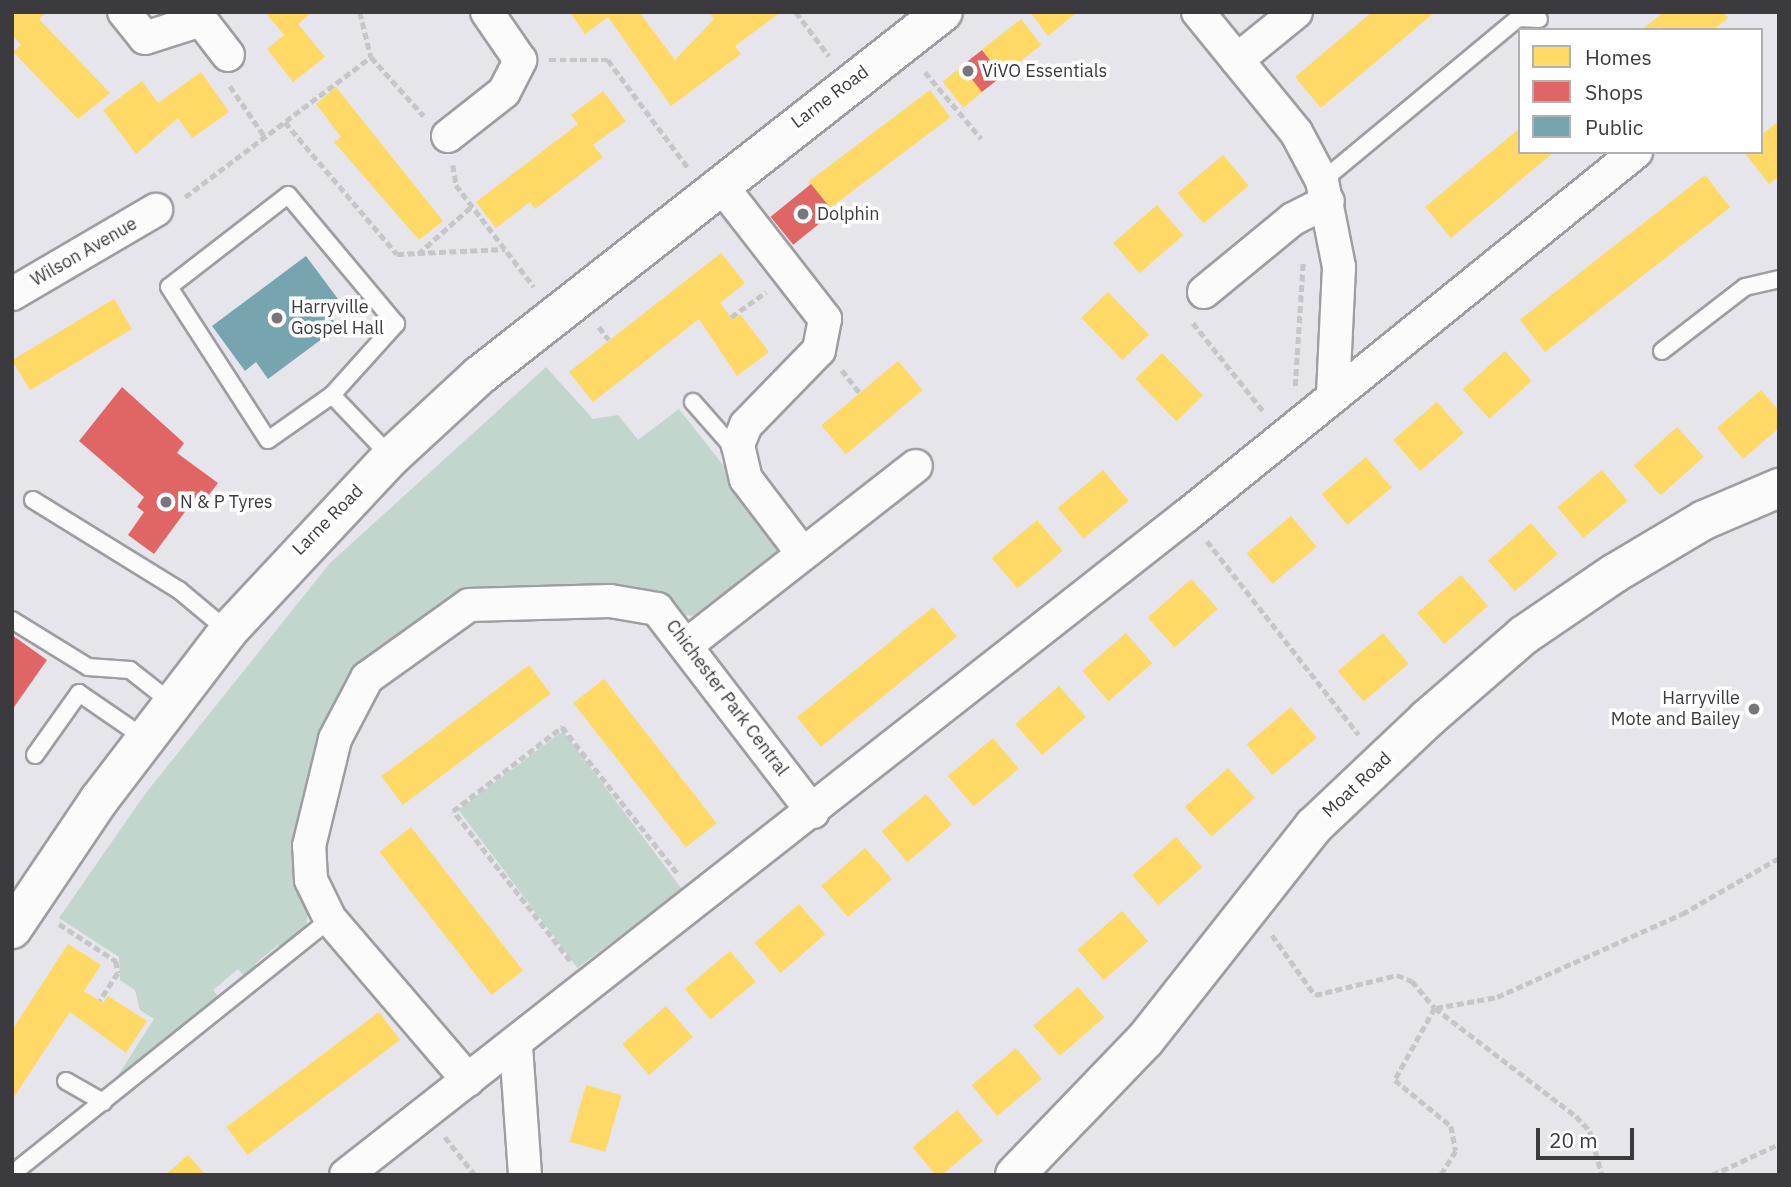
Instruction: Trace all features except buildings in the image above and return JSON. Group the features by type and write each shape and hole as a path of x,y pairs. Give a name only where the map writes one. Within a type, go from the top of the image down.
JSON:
{"street":[{"path":"124,12 145,38 201,20 228,55"},
{"path":"448,136 504,92 520,60 487,12"},
{"name":"Larne Road","path":"20,917 146,739 228,631 391,457 556,315 848,83 943,12"},
{"path":"1198,12 1296,132 1325,191 1339,267 1333,392"},
{"path":"1237,60 1296,12"},
{"path":"346,1175 516,1046 813,812 1284,437 1333,392 1634,154"},
{"path":"714,189 821,308 826,326 820,350 747,425 737,452 746,479 803,554"},
{"path":"1196,305 1325,191"},
{"name":"Wilson Avenue","path":"12,294 156,210"},
{"path":"688,644 916,466"},
{"name":"Moat Road","path":"1015,1175 1145,1040 1314,826 1380,763 1524,635 1657,546 1779,488"},
{"name":"Chichester Park Central","path":"468,1080 330,919 310,880 309,846 340,724 367,678 456,610 480,603 629,603 663,612 813,812"},
{"path":"516,1046 525,1175"}],"lane":[{"path":"1325,191 1518,18 1539,19"},
{"path":"288,195 396,324 332,395 268,440 169,287 288,195"},
{"path":"1662,351 1745,287 1779,279"},
{"path":"332,395 391,457"},
{"path":"693,402 737,452"},
{"path":"33,500 112,555 179,590 228,631"},
{"path":"12,620 88,667 130,670 173,704"},
{"path":"35,755 79,694 146,739"},
{"path":"12,1174 330,919"},
{"path":"66,1081 103,1102"}],"path":[{"path":"361,12 371,57 411,106 448,136 456,185 556,315"},
{"path":"796,12 848,83"},
{"path":"901,44 981,138"},
{"path":"228,55 231,92 265,137"},
{"path":"156,210 184,198 371,57"},
{"path":"520,60 608,60 714,189"},
{"path":"285,122 397,254 505,249"},
{"path":"418,254 472,206"},
{"path":"1196,305 1284,437"},
{"path":"850,380 859,392"},
{"path":"1214,549 1380,763"},
{"path":"557,946 453,811 562,727 668,859"},
{"path":"1435,1008 1497,997 1682,914 1779,858"},
{"path":"1251,905 1315,995 1397,975 1412,981 1435,1008 1576,1116 1590,1131 1602,1175"},
{"path":"20,917 116,961 118,973 100,1001"},
{"path":"1435,1008 1395,1080 1399,1089 1451,1126 1456,1151 1441,1175"},
{"path":"426,1112 475,1175"},
{"path":"1712,1175 1779,1144"}],"green space":[{"path":"546,367 593,419 618,415 638,440 679,409 779,536 782,562 709,617 482,598 343,706 305,932 284,952 278,945 255,964 260,972 249,982 238,969 213,990 222,1001 121,1082 117,1077 154,1019 140,1010 135,990 120,980 119,957 59,918 145,794 330,563"},
{"path":"563,731 682,889 578,968 458,810"}],"place":[{"name":"ViVO Essentials","path":"968,71"},
{"name":"Dolphin","path":"803,214"},
{"name":"Harryville Gospel Hall","path":"277,318"},
{"name":"N & P Tyres","path":"166,502"},
{"name":"Harryville Mote and Bailey","path":"1754,709"}]}
